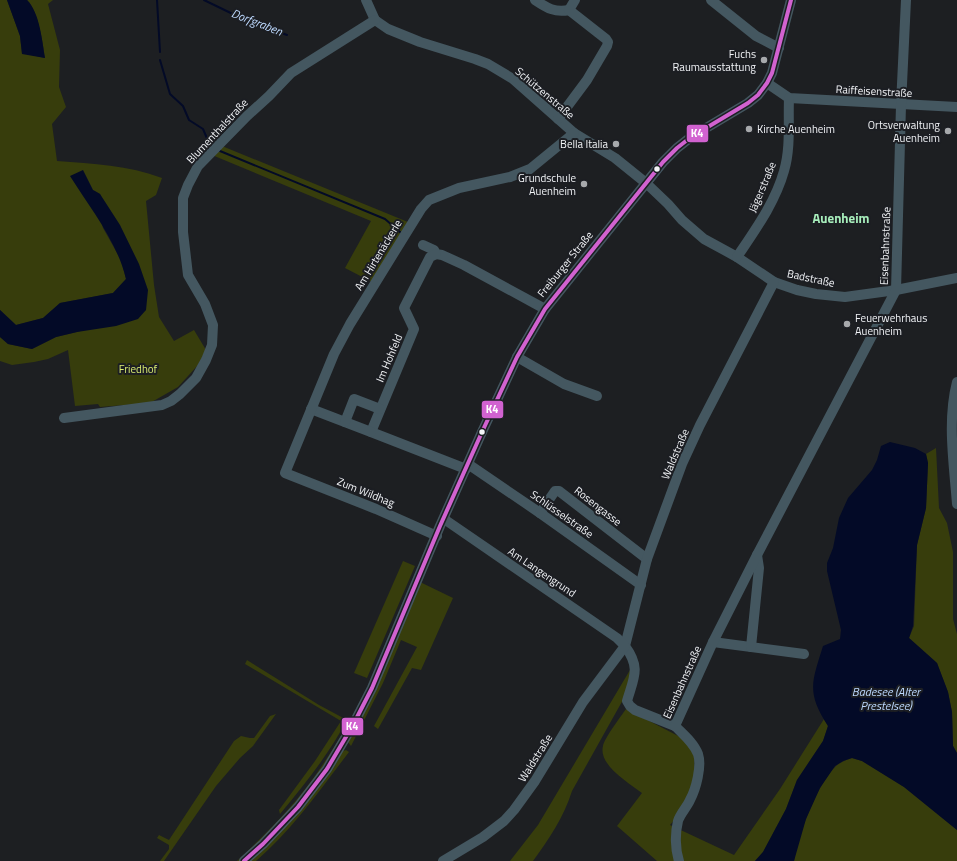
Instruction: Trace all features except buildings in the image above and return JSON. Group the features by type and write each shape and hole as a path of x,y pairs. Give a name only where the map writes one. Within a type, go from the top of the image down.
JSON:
{"street":[{"path":"366,0 376,20"},
{"path":"535,0 550,10 557,12 569,10 606,39 608,46 587,80 558,119"},
{"path":"569,10 575,0"},
{"path":"711,0 756,36 779,48"},
{"name":"Freiburger Straße","path":"244,861 263,844 298,806 327,769 353,725 372,688 436,536 517,357 545,309 663,162 691,137 748,102 758,94 767,83 772,73 791,0"},
{"name":"Eisenbahnstraße","path":"679,861 675,837 678,820 695,787 699,759 692,743 674,726 712,642 896,290 901,105 906,0"},
{"name":"Schützenstraße","path":"376,20 388,29 420,42 488,64 513,79 574,133 615,158 646,183"},
{"name":"Blumenthalstraße","path":"64,418 162,405 171,401 180,394 196,378 212,345 213,325 205,304 188,275 182,210 183,198 188,184 198,166 291,73 376,20"},
{"path":"767,83 789,98"},
{"name":"Raiffeisenstraße","path":"789,98 957,107"},
{"name":"Jägerstraße","path":"736,257 765,215 784,172 788,145 789,98"},
{"name":"Am Hirtenäckerle","path":"285,473 334,354 350,324 421,209 429,200 458,188 510,178 530,169 574,133"},
{"name":"Badstraße","path":"646,183 682,220 704,239 736,257 774,282 797,290 830,296 857,296 957,278"},
{"path":"423,244 434,250 436,254 442,255 458,263 545,309"},
{"name":"Im Hohfeld","path":"371,432 414,329 404,308 430,257 436,254"},
{"name":"Waldstraße","path":"443,861 483,837 504,821 514,810 535,782 583,702 625,646 648,559 686,454 774,282"},
{"path":"517,357 564,384 597,396"},
{"path":"957,382 952,407 957,504"},
{"path":"345,422 354,399 380,410"},
{"path":"311,409 467,466"},
{"name":"Schlüsselstraße","path":"467,466 540,513 641,585"},
{"name":"Zum Wildhag","path":"285,473 376,509 436,536"},
{"name":"Rosengasse","path":"540,513 555,491 559,491 648,559"},
{"name":"Am Langengrund","path":"444,519 617,638 625,646"},
{"path":"751,647 759,568 757,555"},
{"name":"Eisenbahnstraße","path":"712,642 804,654"},
{"path":"625,646 632,655 635,665 635,675 627,700 630,706 635,710 674,726"}],"green space":[{"name":"Friedhof","path":"0,0 7,0 20,36 22,53 45,58 37,19 31,5 27,0 53,0 48,4 60,50 59,87 66,107 52,124 57,161 97,164 136,170 162,178 156,195 146,201 154,285 159,317 174,341 194,330 206,350 198,365 178,387 150,403 100,407 98,404 75,406 68,350 48,359 34,362 12,365 0,361 0,337 8,344 32,349 56,337 77,332 146,310 100,194 93,190 103,228 121,260 126,279 113,293 60,303 43,318 16,325 0,310"},
{"path":"222,146 408,222 372,282 345,268 371,221 212,155"},
{"path":"936,448 939,508 947,523 953,552 953,619 957,634 957,753 953,746 952,712 948,692 937,663 909,638 914,626 917,545 926,508 928,463 926,454"},
{"path":"403,561 415,566 367,678 354,673"},
{"path":"420,582 453,598 421,670 412,668 378,729 374,726 417,647 401,640 383,683 351,746 348,742"},
{"path":"247,660 319,705 347,720 316,768 280,814 279,810 315,761 341,721 245,664"},
{"path":"630,670 632,672 624,698 572,791 565,810 550,836 533,861 510,861 538,825"},
{"path":"626,709 684,739 694,755 695,773 690,792 681,812 670,825 734,855 780,789 824,719 828,726 823,741 797,780 786,809 763,852 755,861 657,861 617,826 642,793 610,767 605,760 603,753 603,746 606,738"},
{"path":"276,714 253,746 240,758 216,786 164,861 160,861 169,849 169,845 157,838 159,835 169,840 234,741 241,736 254,738 270,716"},
{"path":"344,731 323,766 299,798 258,843 244,857 237,861 270,829 301,795"},
{"path":"346,750 349,752 294,823 256,861 249,861 343,751"},
{"path":"852,758 862,761 904,787 957,830 957,861 794,861 804,824 815,797 829,774 836,766"}],"water":[{"path":"7,0 27,0 35,12 40,28 45,58 22,54 20,36"},
{"path":"83,170 93,190 100,194 120,225 139,264 148,290 146,310 138,319 116,326 56,337 32,349 8,344 0,337 0,310 16,325 43,318 60,303 113,293 126,279 122,265 110,238 70,176"},
{"name":"Badesee (Alter Prestelsee)","path":"890,442 915,448 926,454 928,463 926,508 917,545 913,626 909,638 937,663 948,692 952,712 953,746 957,753 957,830 904,787 862,761 852,758 835,766 820,788 806,819 794,861 755,861 763,852 786,809 797,780 823,741 828,726 816,704 813,687 816,669 823,646 840,639 841,630 827,571 827,563 833,548 839,518 848,498 872,470 881,446"}],"waterway":[{"path":"157,0 160,52"},
{"name":"Dorfgraben","path":"204,0 239,17 287,35"},
{"path":"160,60 170,94 183,106 189,120 203,129 209,143"},
{"path":"220,151 385,219 400,232"}],"transit line":[{"name":"K4","path":"244,861 263,844 298,807 327,769 353,725 372,688 440,526 482,432 517,357 545,309 663,162 691,137 748,103 758,95 772,73 791,0"}],"place":[{"name":"Fuchs Raumausstattung","path":"764,60"},
{"name":"Kirche Auenheim","path":"749,129"},
{"name":"Ortsverwaltung Auenheim","path":"948,131"},
{"name":"Bella Italia","path":"616,144"},
{"name":"Grundschule Auenheim","path":"584,184"},
{"name":"Feuerwehrhaus Auenheim","path":"847,324"}],"district":[{"name":"Auenheim","path":"841,218"}]}
